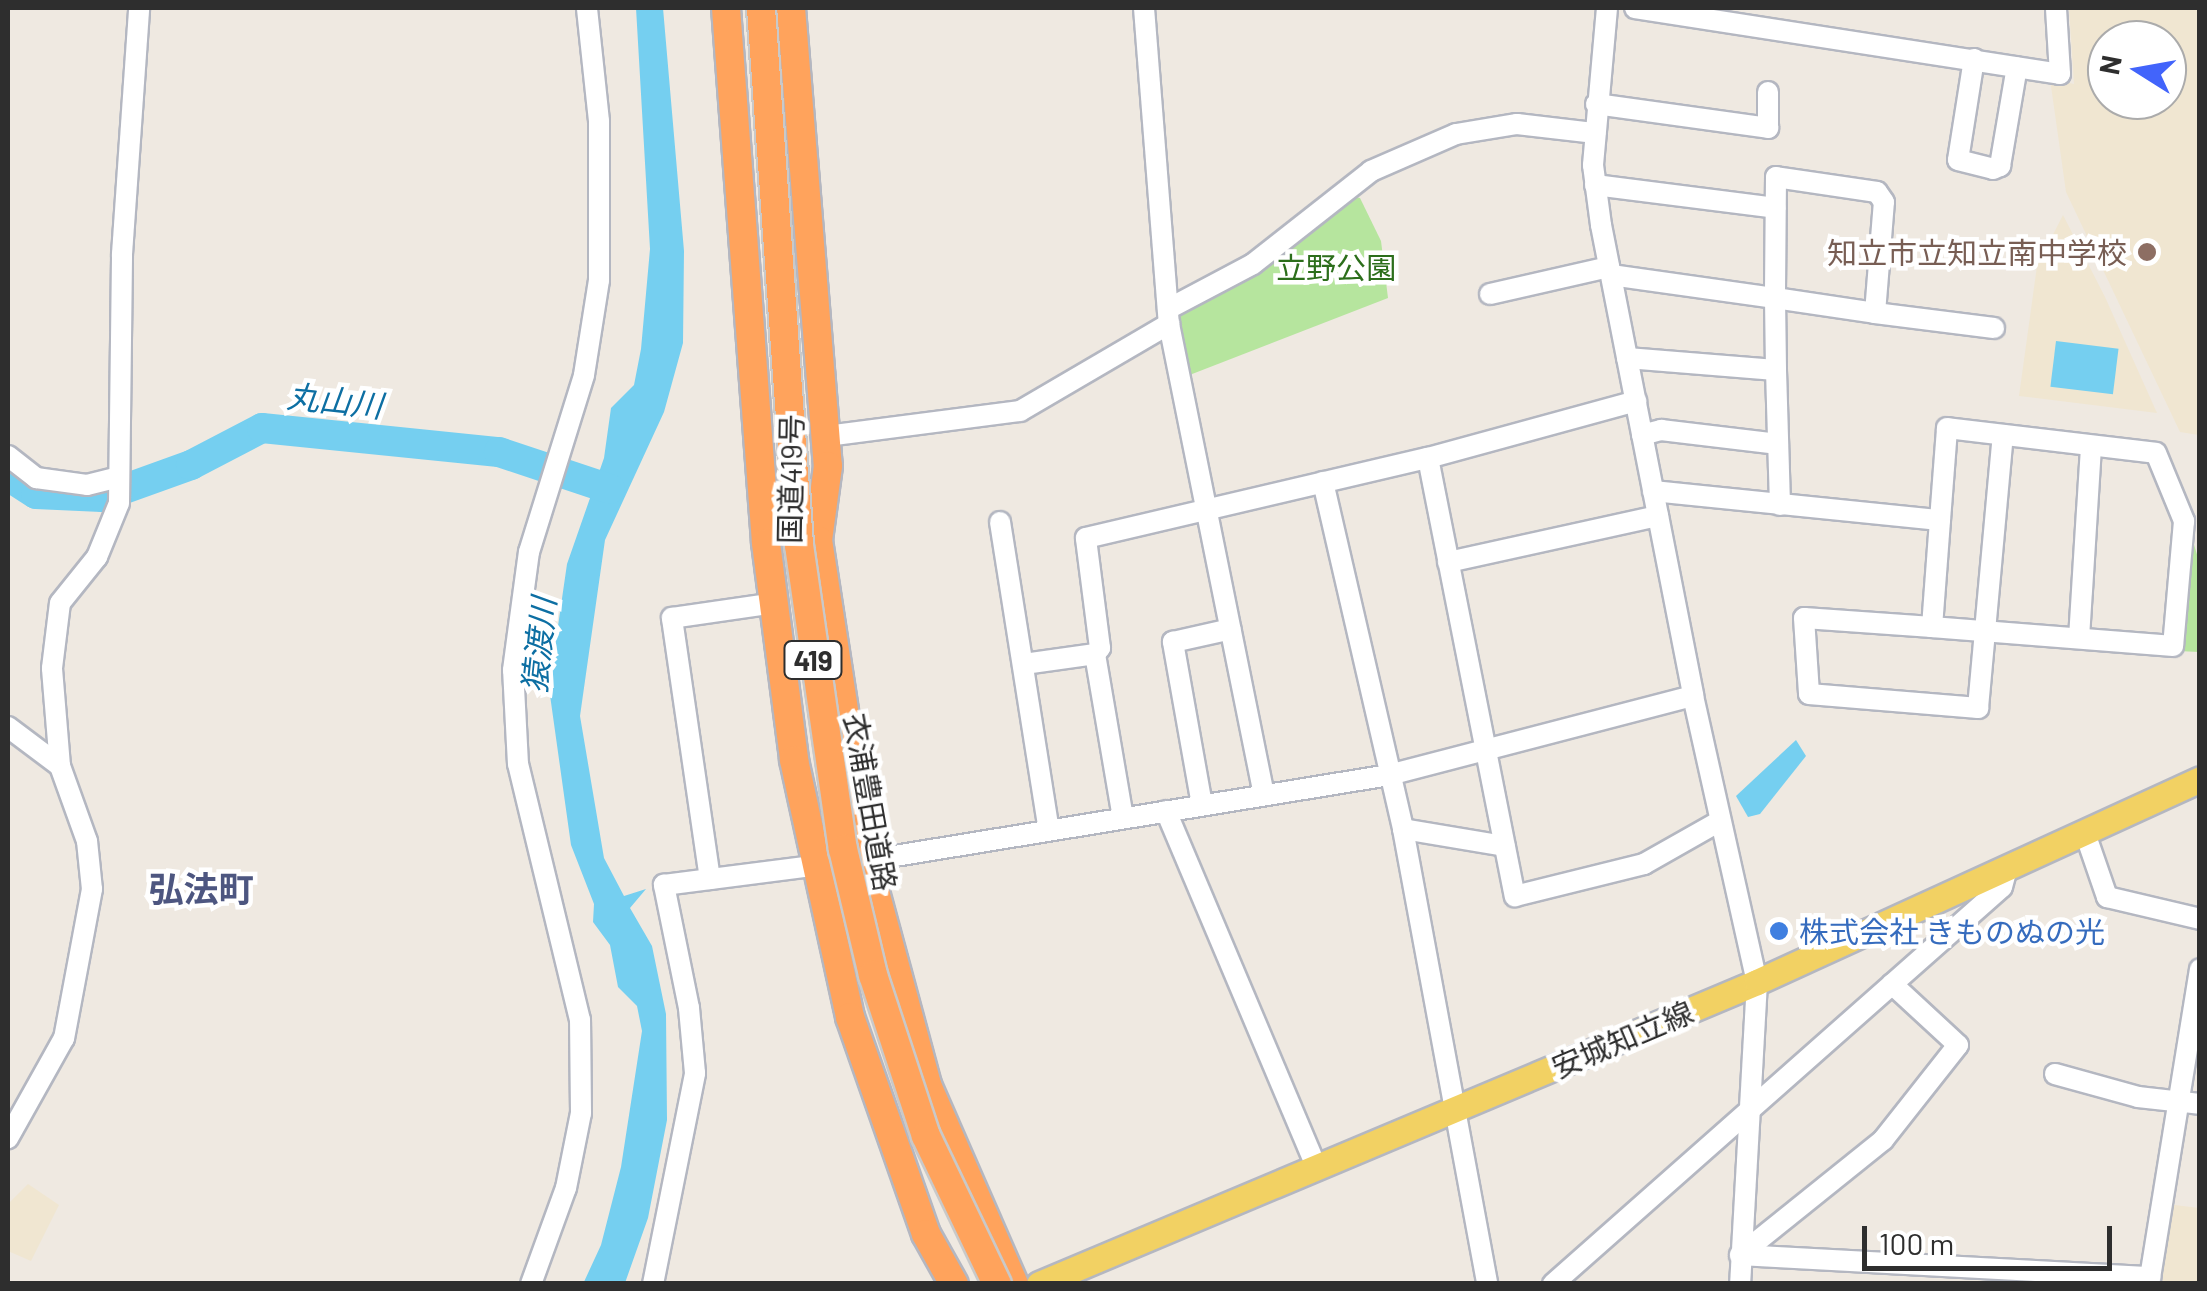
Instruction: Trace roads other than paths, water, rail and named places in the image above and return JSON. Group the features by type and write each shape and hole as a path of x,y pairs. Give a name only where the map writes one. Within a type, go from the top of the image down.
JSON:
{"highway":[{"name":"国道419号","path":"726,8 775,632 816,865 850,1017 926,1234 954,1284"},
{"name":"衣浦豊田道路","path":"748,8 785,542 827,830 863,998 894,1096 980,1284"},
{"name":"衣浦豊田道路","path":"761,8 799,546 843,849 873,975 926,1136 997,1284"},
{"name":"419","path":"780,8 818,427"},
{"name":"国道419号","path":"791,8 818,427 818,540 867,862 927,1085 1014,1284"}],"main road":[{"name":"安城知立線","path":"1039,1284 1757,982 2200,779"}],"street":[{"path":"8,1138 64,1038 92,888 87,841 60,766 52,668 60,603 97,557 119,503 122,254 139,8"},
{"path":"532,1284 566,1188 581,1113 580,1020 532,838 514,716 518,607 546,485 584,376 602,247 587,8"},
{"path":"1144,8 1169,316 1264,795"},
{"path":"1607,8 1596,104 1596,185 1693,696 1757,982 1740,1284"},
{"path":"1635,8 2060,74 2056,8"},
{"path":"1974,59 1958,160 1994,169 2000,166 2017,67"},
{"path":"1596,104 1768,128 1768,92"},
{"path":"818,427 1020,411 1253,264 1371,170 1456,134 1517,124 1595,133"},
{"path":"1780,504 1776,177 1877,192 1884,202 1876,313"},
{"path":"1596,185 1776,208"},
{"path":"1490,294 1610,271 1994,328"},
{"path":"1627,358 1776,370"},
{"path":"1024,664 1095,654 1100,648 1086,538 1428,458 1636,401"},
{"path":"1932,627 1947,428 2156,452 2184,521 2173,646 1988,631 1804,618 1809,694 1978,708 1988,631 2003,435"},
{"path":"1642,435 1661,430 1778,444"},
{"path":"2079,638 2091,446"},
{"path":"8,456 36,478 86,485 119,477"},
{"path":"1428,458 1515,896 1644,864 1720,821"},
{"path":"1322,482 1403,829 1458,1108 1487,1284"},
{"path":"1653,492 1940,520"},
{"path":"1448,562 1658,516"},
{"path":"1000,522 1050,830"},
{"path":"710,879 672,618 761,604"},
{"path":"1202,804 1172,642 1231,629"},
{"path":"1095,654 1122,818"},
{"path":"653,1284 695,1073 664,885 867,862 1389,775 1487,754 1693,696"},
{"path":"8,727 60,766"},
{"path":"1166,811 1318,1168"},
{"path":"1403,829 1505,846"},
{"path":"2084,833 2108,897 2200,919"},
{"path":"1553,1284 2002,887 2007,868"},
{"path":"1740,1255 2005,1275 2150,1280 2189,1102 2200,969"},
{"path":"1740,1255 1883,1140 1958,1045 1892,984"},
{"path":"2055,1074 2189,1102"}],"water":[{"path":"636,8 663,8 684,251 683,343 664,412 605,540 580,716 604,858 624,896 646,889 630,908 652,946 666,1014 667,1120 648,1218 625,1283 583,1284 601,1245 621,1167 642,1031 637,1006 618,987 610,945 593,922 594,904 571,845 549,688 567,564 604,458 611,408 634,385 641,349 650,249"},
{"path":"2056,341 2119,349 2113,394 2050,387"},
{"path":"1796,740 1806,756 1760,814 1748,817 1736,796"}],"waterway":[{"name":"丸山川","path":"8,476 36,494 102,497 191,465 262,428 499,452 610,489"}],"place":[{"name":"知立市立知立南中学校","path":"2147,252"},
{"name":"株式会社 きものぬの光","path":"1779,931"}],"district":[{"name":"弘法町","path":"201,888"}],"park label":[{"name":"立野公園","path":"1336,267"}],"water label":[{"name":"猿渡川","path":"538,645"}]}
